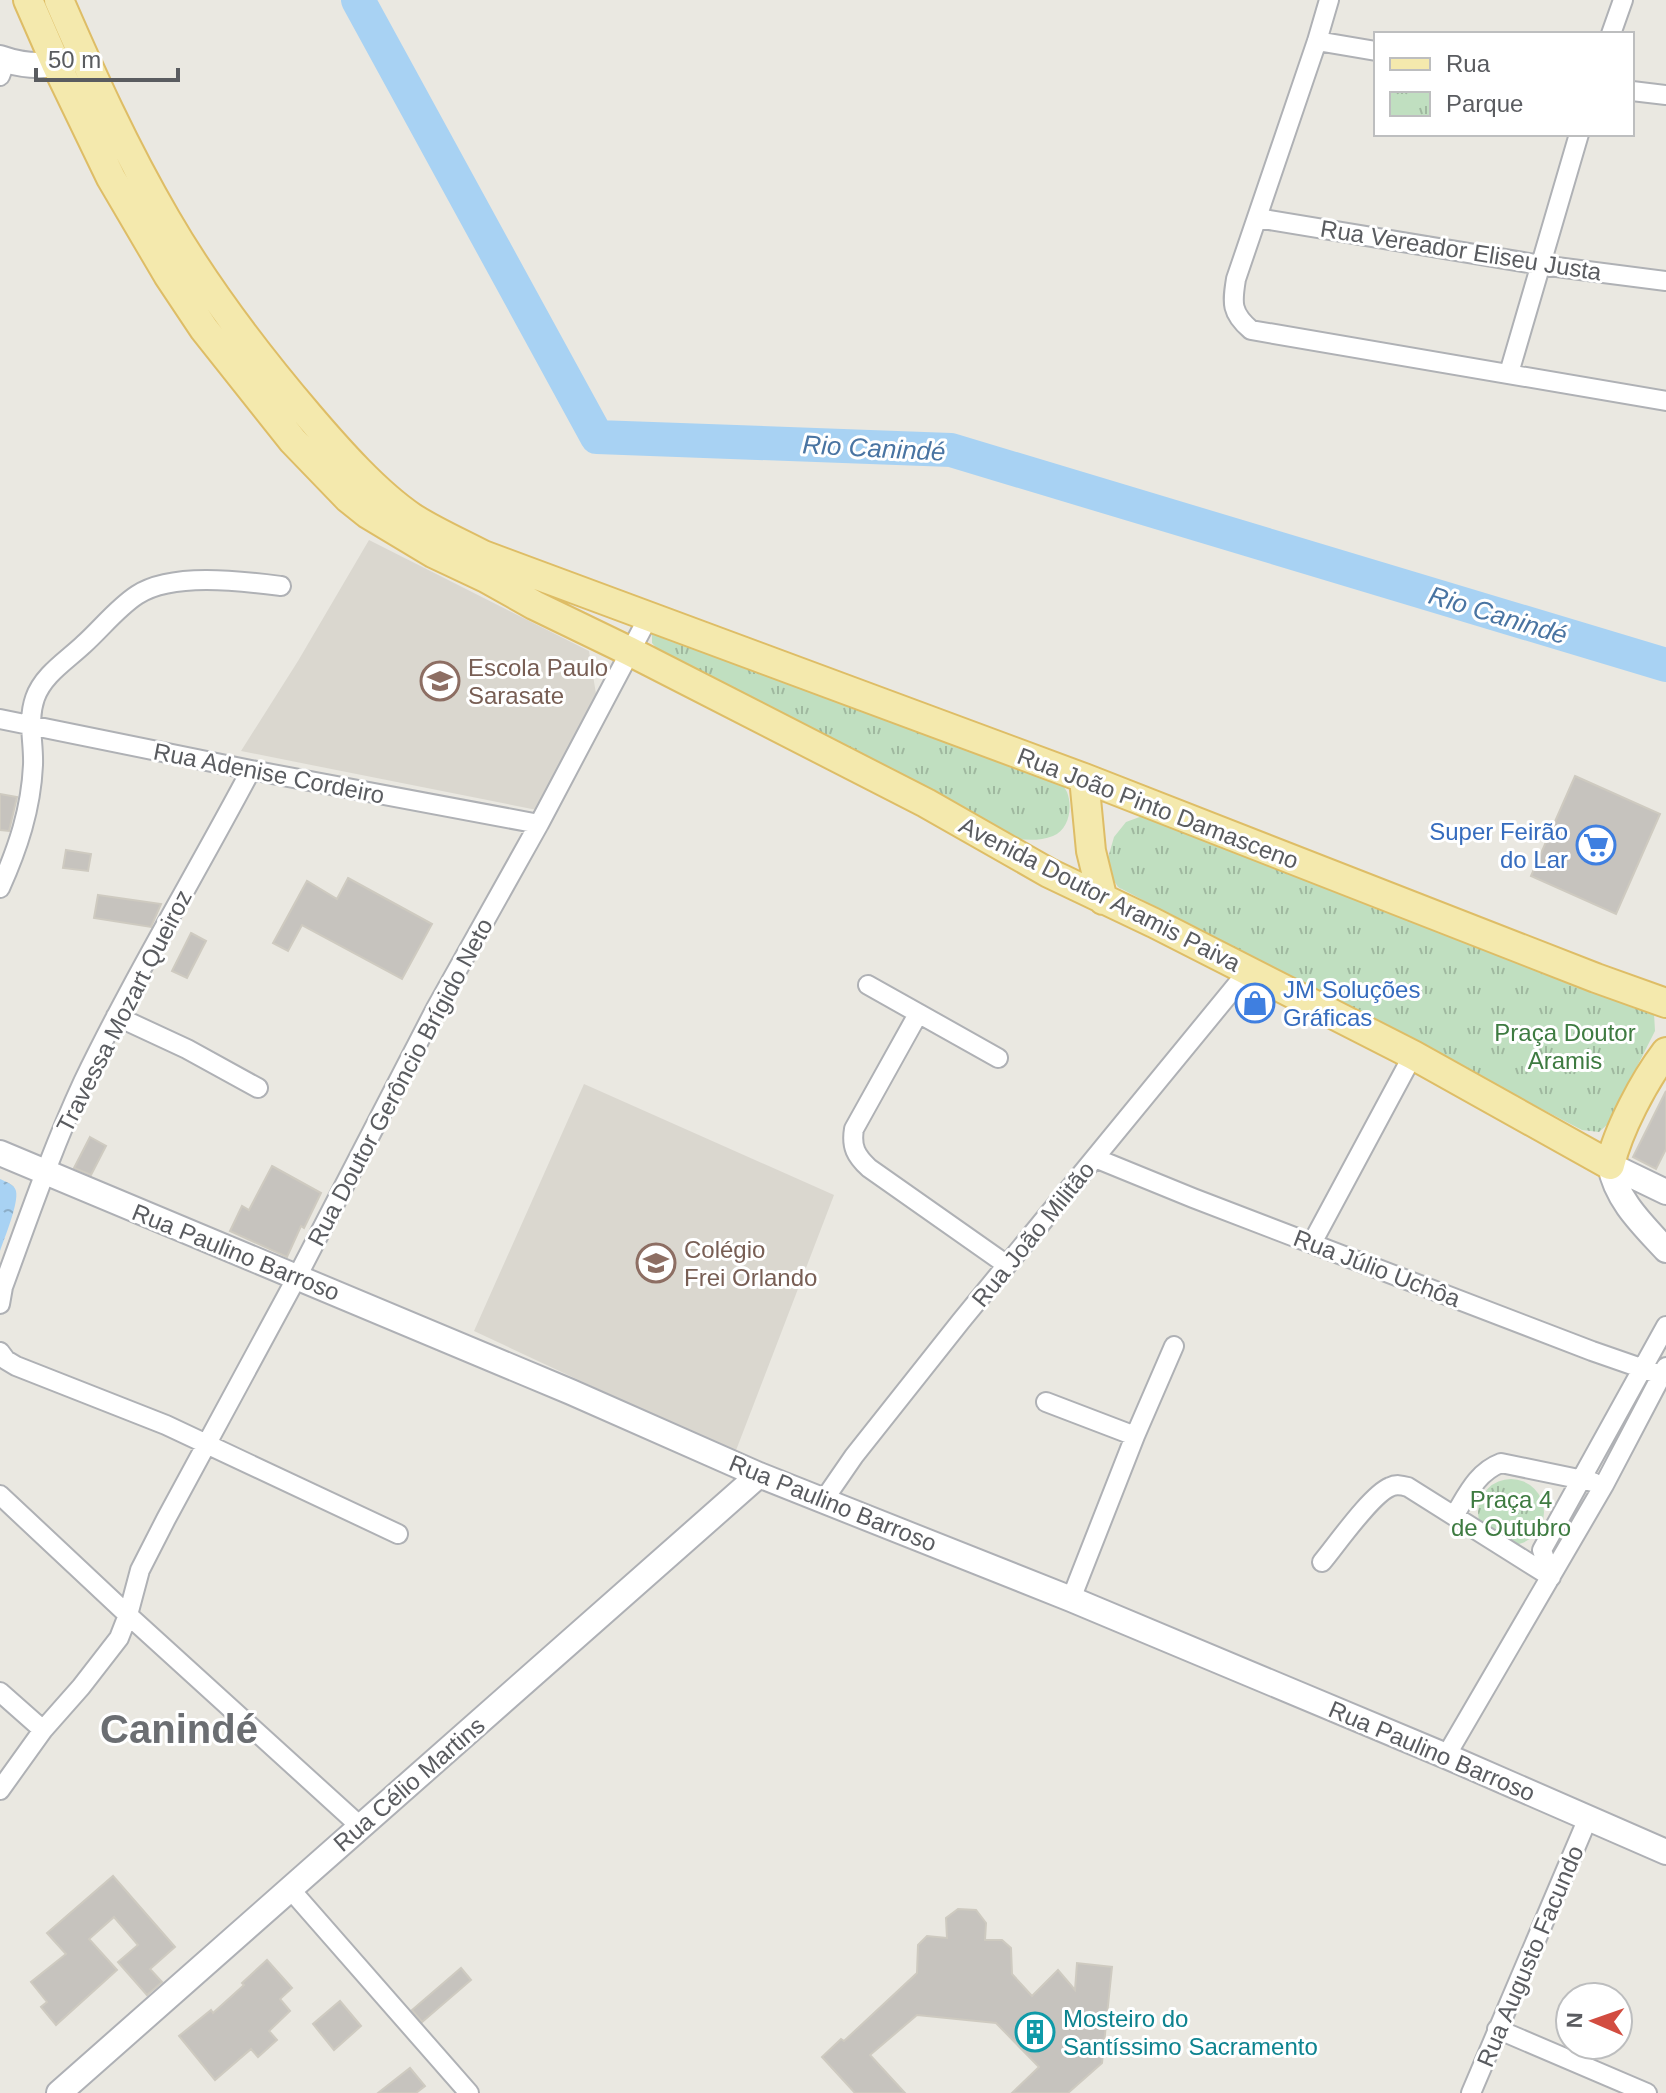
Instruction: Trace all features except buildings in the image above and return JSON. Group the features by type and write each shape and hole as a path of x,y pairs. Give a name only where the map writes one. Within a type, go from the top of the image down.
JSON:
{"main road":[{"name":"Avenida Doutor Aramis Paiva","path":"28,0 123,199 168,275 247,385 293,441 348,498 393,530 433,553 926,803 1049,873 1413,1055 1610,1165"},
{"name":"Rua João Pinto Damasceno","path":"59,0 146,183 195,265 277,379 334,445 394,503 430,527 483,555 1084,778 1666,1003"},
{"path":"1084,778 1091,851 1103,900"},
{"path":"1610,1165 1613,1148 1629,1115 1666,1052"}],"street":[{"path":"1329,0 1236,279 1232,300 1242,322 1251,330 1666,401"},
{"path":"1612,32 1623,0"},
{"path":"1317,41 1374,51"},
{"path":"2,65 56,64 83,55"},
{"path":"1634,91 1666,95"},
{"path":"1509,373 1578,136"},
{"name":"Rua Vereador Eliseu Justa","path":"1257,218 1541,265 1666,281"},
{"path":"0,888 14,858 32,794 30,724 35,698 50,675 133,597 156,585 234,580 281,586"},
{"name":"Rua Doutor Gerôncio Brígido Neto","path":"0,1790 43,1730 119,1638 140,1570 436,1008 539,824 649,616"},
{"name":"Rua Adenise Cordeiro","path":"0,719 539,824"},
{"name":"Travessa Mozart Queiroz","path":"0,1304 3,1287 60,1133 116,1016 251,770"},
{"name":"Rua João Militão","path":"823,1501 854,1456 1007,1265 1248,971"},
{"path":"868,985 998,1058"},
{"path":"918,1014 854,1129 854,1152 869,1168 1007,1265"},
{"path":"116,1016 187,1049 258,1088"},
{"path":"1312,1243 1413,1055"},
{"name":"Rua Paulino Barroso","path":"0,1153 557,1386 759,1475 1071,1599 1446,1756 1666,1852"},
{"name":"Rua Júlio Uchôa","path":"1095,1158 1592,1351 1643,1368 1664,1371"},
{"path":"1610,1165 1666,1192"},
{"path":"1610,1165 1620,1194 1636,1218 1666,1250"},
{"path":"1551,1577 1542,1550 1666,1326"},
{"path":"1071,1599 1174,1346"},
{"path":"0,1352 16,1366 166,1425 398,1534"},
{"path":"1446,1756 1604,1485 1664,1371"},
{"path":"1046,1402 1135,1436"},
{"path":"1454,1516 1478,1478 1489,1467 1501,1463 1604,1485"},
{"name":"Rua Célio Martins","path":"59,2093 759,1475"},
{"path":"1322,1562 1370,1504 1386,1488 1397,1484 1408,1487 1551,1577"},
{"path":"0,1495 360,1826"},
{"path":"0,1692 43,1730"},
{"name":"Rua Augusto Facundo","path":"1471,2093 1588,1818"},
{"path":"291,1890 469,2093"},
{"path":"1497,2029 1647,2093"}],"shaded area":[{"name":"Escola Paulo Sarasate","path":"369,540 589,651 597,700 537,810 241,751"},
{"name":"Colégio Frei Orlando","path":"584,1084 834,1195 735,1453 474,1331"}],"green space":[{"path":"664,633 1054,778 1065,788 1069,798 1066,823 1063,829 1048,838 1015,839 658,650 652,643 652,634"},
{"name":"Praça Doutor Aramis","path":"1145,815 1654,1013 1655,1031 1608,1124 1599,1132 1582,1130 1118,887 1109,873 1108,858 1114,837 1126,822"},
{"name":"Praça 4 de Outubro","path":"1511,1479 1524,1482 1534,1489 1541,1499 1544,1512 1541,1525 1534,1535 1524,1542 1511,1545 1498,1542 1488,1535 1481,1525 1478,1512 1481,1499 1488,1489 1498,1482"}],"water":[{"path":"0,1179 14,1187 16,1197 0,1251"}],"waterway":[{"name":"Rio Canindé","path":"358,0 597,437 951,450 1666,665"}],"place":[{"name":"Escola Paulo Sarasate","path":"440,681"},
{"name":"Super Feirão do Lar","path":"1596,845"},
{"name":"JM Soluções Gráficas","path":"1255,1003"},
{"name":"Colégio Frei Orlando","path":"656,1263"},
{"name":"Mosteiro do Santíssimo Sacramento","path":"1035,2032"}],"district":[{"name":"Canindé","path":"179,1729"}]}
